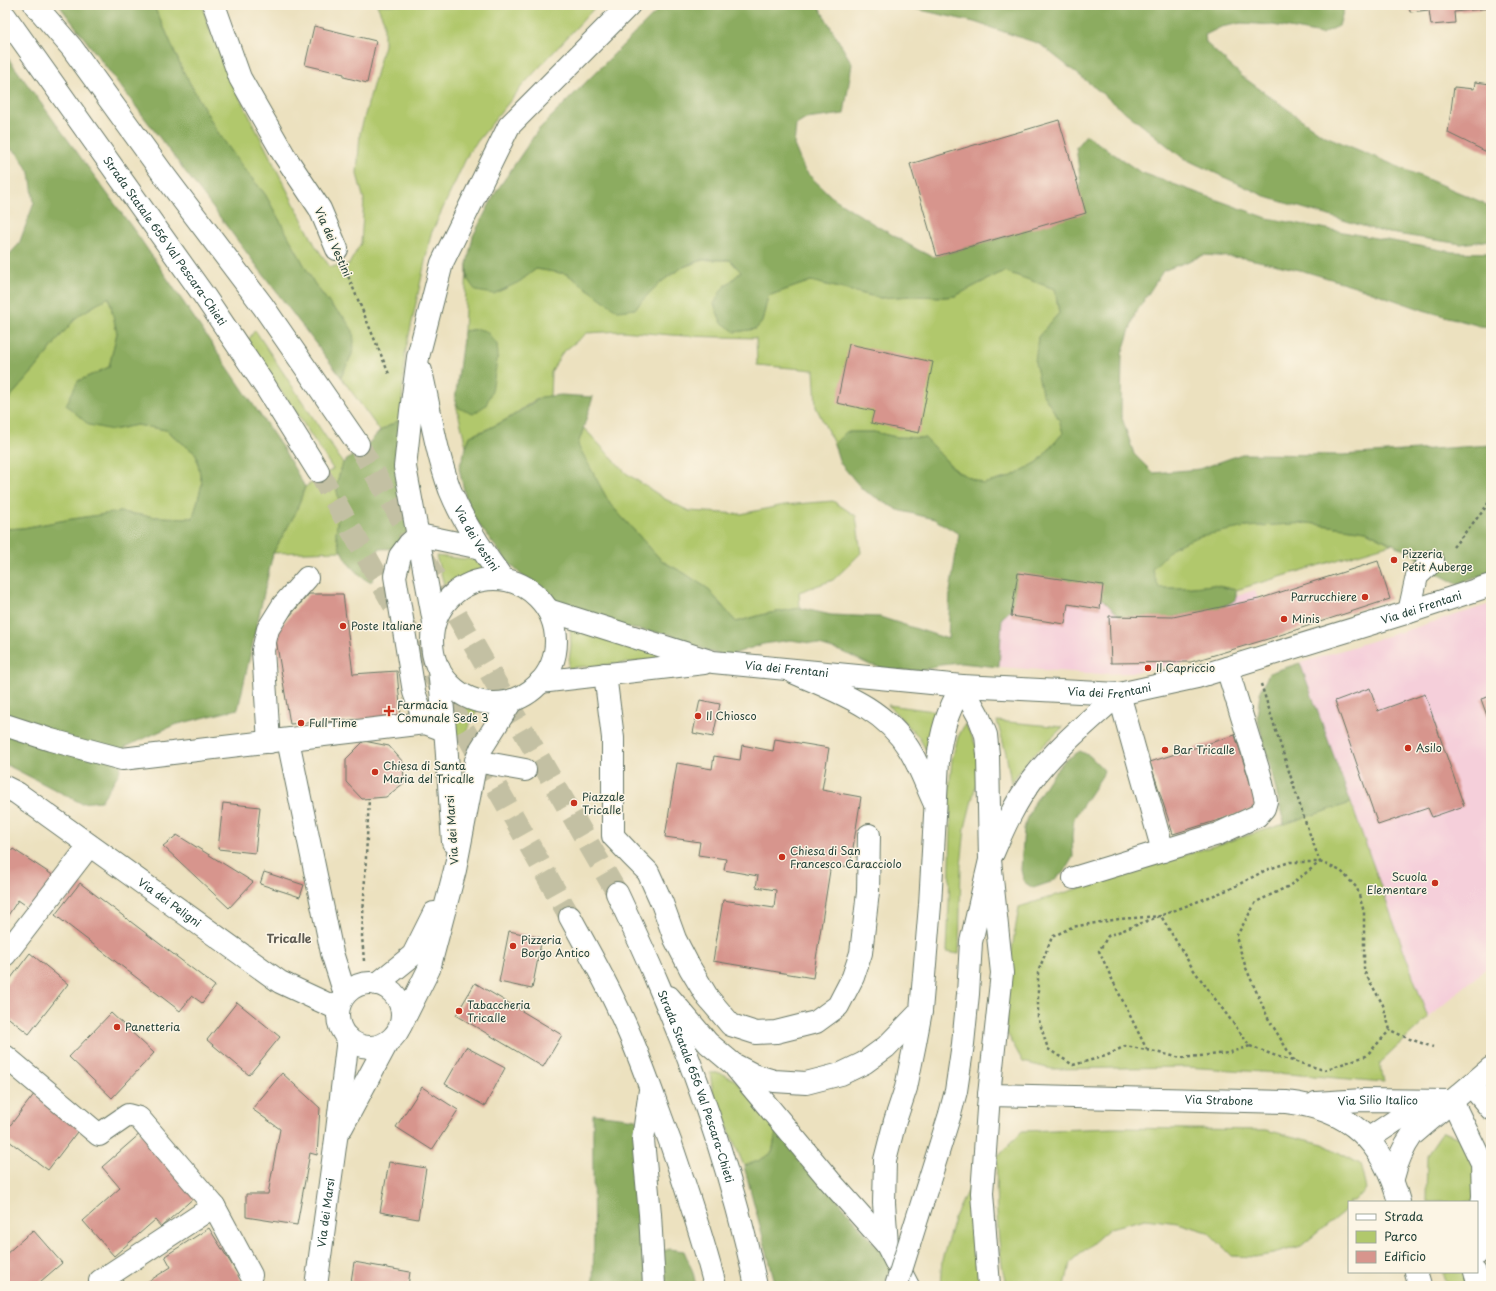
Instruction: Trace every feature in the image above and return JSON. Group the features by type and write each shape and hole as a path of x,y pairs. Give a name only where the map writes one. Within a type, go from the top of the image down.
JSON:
{"main road":[{"path":"35,5 72,48"},
{"path":"42,5 164,175 263,306 358,444"},
{"name":"Via dei Vestini","path":"214,5 240,78 284,155 320,210 337,249"},
{"name":"Via dei Vestini","path":"434,622 406,467 418,357 442,264 509,126 629,5"},
{"name":"Strada Statale 656 Val Pescara-Chieti","path":"5,16 205,297 265,386 318,471"},
{"name":"Via dei Vestini","path":"418,357 440,457 450,490 465,521 481,548 503,579"},
{"path":"5,724 51,740 122,759 279,741 435,727 414,692 395,576 400,556 409,544 419,535 481,548"},
{"path":"1410,612 1417,576 1434,561"},
{"path":"307,578 284,605 268,629 263,650 279,741 332,953 356,993"},
{"path":"486,579 503,579 521,585 536,595 548,610 555,628 556,647 551,666 540,682 528,693 512,700 491,703 470,698 452,686 439,669 433,654 432,638 434,622 442,606 453,593 468,584 486,579"},
{"name":"Via dei Frentani","path":"540,682 713,662 962,686 1119,694 1197,677 1410,612 1491,585"},
{"name":"Via dei Frentani","path":"548,610 713,662"},
{"path":"786,668 862,703 889,723 910,750 936,806"},
{"path":"1074,878 1218,834 1257,816 1264,808 1266,801 1260,775 1227,668"},
{"name":"Via dei Marsi","path":"356,993 413,955 455,870 435,727 439,669"},
{"path":"605,674 613,738 613,836 648,872 662,903 675,939 690,968 708,998 730,1025 756,1033 776,1032 816,1022 838,1006 853,977 861,953 868,892 869,835"},
{"path":"887,1245 884,1203 885,1160 894,1121 906,1088 916,1043 921,1011 930,905 940,740 945,722 962,686"},
{"path":"962,686 979,717 986,735 988,755 990,860 1002,973 988,1095 982,1194 989,1286"},
{"path":"896,1286 956,1091 963,1044 971,942 990,860 1008,818 1032,780 1062,746 1119,694 1163,851"},
{"name":"Via dei Marsi","path":"401,1025 428,969 455,870 476,761 481,749 512,700"},
{"path":"476,761 525,770"},
{"name":"Via dei Peligni","path":"5,787 17,793 280,982 356,993"},
{"path":"5,955 89,846"},
{"name":"Strada Statale 656 Val Pescara-Chieti","path":"617,893 658,984 693,1072 724,1160 746,1237 756,1286"},
{"path":"570,917 613,998 650,1086 686,1186 708,1256 715,1286"},
{"path":"658,984 708,1043 733,1064 830,1181 887,1245 908,1286"},
{"path":"387,987 400,1004 402,1014 401,1025 393,1038 387,1043 377,1047 367,1047 356,1044 348,1038 342,1030 338,1020 356,993 387,987"},
{"path":"733,1064 774,1081 806,1083 841,1074 864,1063 886,1047 921,1011"},
{"name":"Via dei Marsi","path":"316,1286 348,1038"},
{"name":"Via dei Marsi","path":"336,1139 387,1043"},
{"path":"5,1056 99,1135 128,1115 139,1118 214,1206 251,1275"},
{"name":"Via Silio Italico","path":"1393,1178 1404,1145 1412,1135 1491,1068"},
{"path":"1471,1085 1491,1109"},
{"path":"650,1086 643,1140 650,1214 654,1286"},
{"name":"Via Strabone","path":"988,1095 1286,1102 1303,1104 1334,1113 1358,1129 1368,1139 1385,1162 1393,1178 1400,1201"},
{"name":"Via Silio Italico","path":"1303,1104 1363,1100 1452,1101"},
{"path":"1452,1101 1482,1163 1483,1196 1478,1244"},
{"name":"Via Silio Italico","path":"1368,1139 1398,1119 1421,1110 1452,1101"},
{"path":"103,1286 100,1281 214,1206"},
{"path":"1416,1273 1420,1286"},
{"path":"1475,1273 1479,1286"}],"path":[{"name":"Via dei Vestini","path":"337,249 390,376"},
{"path":"1434,561 1455,546 1491,499"},
{"path":"356,993 365,964 362,936 369,798"},
{"path":"1147,1050 1099,951 1108,936 1230,889 1266,870 1290,862 1320,862 1341,872 1357,888 1364,912 1364,971 1383,1005 1390,1030 1433,1047"},
{"path":"1294,1061 1268,1018 1246,968 1236,936 1256,902 1289,886 1320,862"},
{"path":"1161,916 1193,969 1250,1046 1276,1056 1324,1070 1366,1056 1390,1030"},
{"path":"1161,916 1119,919 1072,926 1052,937 1038,972 1038,1017 1048,1049 1073,1065 1106,1056 1125,1046 1181,1058 1228,1053 1250,1046"}],"shaded area":[{"path":"1018,573 1187,609 1255,590 1271,638 1191,662 1129,673 1101,674 999,667 1002,618 1013,608"},
{"name":"Scuola Elementare","path":"1491,604 1491,964 1428,1018 1300,663"}],"green space":[{"path":"59,5 153,5 183,71 217,131 244,169 265,194 314,283 332,307 343,316 353,331 354,342 352,354 341,377"},
{"path":"153,5 203,5 207,23 235,88 315,245 330,267 349,264 361,243 364,200 357,174 360,133 384,45 384,21 377,5 597,5 522,86 469,152 431,234 405,354 401,419 380,431 341,377 352,354 343,316 332,307 314,283 265,194 244,169 217,131 183,71"},
{"path":"663,5 818,5 852,64 844,114 806,119 796,125 794,145 804,169 832,197 872,223 933,257 1007,236 1060,211 1081,185 1076,147 1086,135 1140,172 1267,218 1452,252 1491,253 1491,327 1480,326 1423,310 1355,286 1300,270 1245,258 1204,255 1163,271 1135,314 1122,354 1121,415 1134,454 1153,473 1200,469 1242,454 1343,455 1491,445 1491,573 1457,584 1438,574 1413,554 1366,531 1308,523 1246,527 1200,536 1175,546 1152,569 1159,588 1183,588 1213,585 1236,590 1236,600 1220,608 1132,625 1113,610 1096,593 1013,608 1002,618 999,667 961,663 940,665 921,671 892,670 870,665 843,652 816,644 791,640 763,644 727,656 710,652 669,634 626,628 580,615 546,599 505,559 476,521 466,500 459,468 470,436 508,419 541,397 561,395 593,397 578,445 610,504 662,561 707,588 736,622 765,614 800,608 831,615 880,617 948,639 950,592 959,534 934,519 898,510 863,490 840,463 834,444 846,432 874,432 896,437 925,438 956,471 983,484 1010,477 1038,462 1063,433 1059,419 1042,393 1035,362 1038,337 1059,313 1055,289 1004,271 955,296 945,297 912,296 880,298 811,281 768,296 762,322 756,329 735,332 721,322 714,304 722,289 741,272 730,260 702,260 682,268 665,279 649,293 635,309 618,311 567,274 536,269 519,282 494,294 476,291 468,280 467,264 473,236 496,192 538,130"},
{"path":"916,5 1343,5 1344,8 1339,26 1321,34 1273,25 1241,23 1221,27 1205,35 1206,43 1243,77 1323,135 1484,203 1491,210 1491,240 1461,244 1383,232 1269,198 1183,158 1040,44 974,22 916,9"},
{"path":"5,54 139,237 282,447 305,487 295,514 273,553 238,709 174,725 125,747 119,773 101,801 81,803 5,764 5,529 23,528 119,512 156,517 193,518 202,484 196,454 166,430 137,425 112,430 89,425 66,405 78,381 109,367 117,333 109,297 79,315 62,334 36,368 5,403 5,259 19,244 34,203 30,173 17,153 5,146"},
{"path":"703,260 730,260 741,272 722,289 735,332 756,329 762,322 768,296 811,281 880,298 912,296 945,297 955,296 1004,271 1055,289 1059,313 1038,337 1042,393 1059,419 1063,433 1038,462 1010,477 983,484 956,471 925,438 896,437 874,432 846,432 834,444 816,407 814,370 757,365 756,338 685,336 621,331 587,333 562,353 551,372 550,396 532,402 502,422 470,436 466,446 455,400 460,408 478,329 464,331 467,264 468,280 519,282 536,269 567,274 589,290 635,309 654,287 681,268"},
{"path":"109,297 117,333 109,367 78,381 112,430 137,425 166,430 196,454 202,484 193,518 156,517 119,512 23,528 5,529 5,403 36,368 62,334 79,315"},
{"path":"478,329 486,331 497,344 498,355 492,391 486,405 473,414 459,408 455,400 464,331"},
{"path":"255,330 343,463 336,485 339,502 336,534 341,551 273,553 295,514 305,487 333,469 296,412 247,342"},
{"path":"401,419 414,548 379,549 375,560 372,581 368,581 360,576 348,563 340,549 336,534 339,502 336,485 343,463 370,442 380,431"},
{"path":"584,428 626,473 665,499 689,511 741,514 784,505 833,501 856,516 861,553 833,580 799,592 800,608 765,614 736,622 707,588 662,561 610,504 577,445"},
{"path":"1308,523 1366,531 1391,544 1236,590 1213,585 1183,588 1158,588 1152,569 1173,548 1190,539 1222,530"},
{"path":"436,556 476,560 487,570 457,586 447,595"},
{"path":"570,627 683,658 568,668 571,645"},
{"path":"1300,663 1351,803 1284,824 1257,717 1260,693 1269,673"},
{"path":"452,690 470,702 482,704 473,717 464,738 452,735"},
{"path":"888,705 942,712 932,729 926,750 918,736"},
{"path":"997,721 1063,727 1029,759 1011,783 1006,753"},
{"path":"965,724 975,743 979,759 978,776 965,828 961,866 959,954 947,952 951,826 949,793 952,759 958,737"},
{"path":"1080,751 1090,756 1104,770 1102,776 1074,818 1072,836 1073,857 1064,872 1051,882 1033,888 1024,882 1021,870 1024,828 1033,805 1048,781 1064,761"},
{"path":"1351,803 1428,1018 1380,1063 1384,1082 1186,1067 1052,1069 1023,1062 1006,1031 1006,985 1019,907"},
{"path":"710,1073 720,1073 735,1080 777,1127 772,1153 758,1161 744,1166 713,1092"},
{"path":"593,1114 637,1119 651,1286 593,1286"},
{"path":"777,1127 892,1265 885,1286 776,1286 744,1166 758,1161 772,1153"},
{"path":"1116,1128 1266,1130 1323,1144 1360,1164 1366,1189 1355,1201 1348,1201 1348,1208 1301,1246 1273,1254 1255,1257 1232,1256 1208,1232 1178,1223 1145,1219 1110,1228 1070,1263 1065,1286 1006,1286 997,1222 997,1158 1022,1131"},
{"path":"1443,1132 1462,1139 1476,1164 1476,1201 1426,1201 1427,1155"},
{"path":"977,1175 982,1286 940,1286 942,1260 954,1219 972,1181"},
{"path":"670,1249 684,1251 693,1272 696,1286 659,1286 660,1252"},
{"path":"1442,1273 1469,1273 1473,1286 1447,1286"}],"building":[{"path":"1409,5 1491,5 1491,8 1454,12 1455,23 1431,25 1429,10 1410,12"},
{"path":"314,26 376,41 367,83 344,77 344,74 305,65"},
{"path":"1475,82 1491,84 1491,154 1448,133 1454,87 1474,89"},
{"path":"1059,120 1086,213 937,256 910,164"},
{"path":"849,344 933,362 919,433 871,423 874,411 837,403"},
{"path":"1378,561 1390,599 1271,638 1191,662 1111,663 1109,616 1173,617 1259,599"},
{"path":"1018,573 1103,585 1100,609 1068,604 1065,624 1011,616"},
{"path":"309,594 343,594 353,674 397,671 401,717 290,724 275,633"},
{"path":"1370,688 1378,711 1425,694 1464,806 1432,817 1428,808 1378,825 1335,701"},
{"path":"1491,696 1491,727 1481,699"},
{"path":"700,700 720,704 713,737 693,733"},
{"path":"1235,735 1258,808 1173,834 1150,762"},
{"name":"Chiesa di San Francesco Caracciolo","path":"775,739 829,748 822,790 861,797 850,867 831,864 813,978 713,961 723,900 774,908 776,890 756,887 758,876 724,870 726,859 698,855 700,842 665,837 677,763 712,769 714,756 740,760 742,745 773,751"},
{"name":"Chiesa di Santa Maria del Tricalle","path":"364,741 389,746 403,762 404,783 386,797 362,799 346,782 346,759"},
{"path":"223,803 260,807 255,853 218,849"},
{"path":"177,835 253,882 229,908 163,846"},
{"path":"13,849 57,878 34,911 18,900 5,920 5,860"},
{"path":"264,872 304,885 300,897 260,884"},
{"path":"80,883 215,986 202,1003 192,996 180,1011 55,915"},
{"path":"509,931 542,938 532,989 499,982"},
{"path":"30,953 68,984 29,1034 5,1015 5,986"},
{"path":"475,983 562,1035 543,1067 456,1015"},
{"path":"237,1002 280,1037 249,1075 207,1040"},
{"path":"111,1013 154,1053 112,1098 69,1057"},
{"path":"466,1047 505,1068 485,1106 445,1084"},
{"path":"282,1073 320,1108 317,1155 310,1153 297,1225 246,1217 246,1194 268,1194 280,1129 252,1109"},
{"path":"422,1087 458,1110 432,1150 396,1127"},
{"path":"35,1093 80,1128 48,1170 5,1138 5,1132"},
{"path":"142,1132 197,1195 161,1227 155,1220 114,1256 83,1221 120,1188 102,1167"},
{"path":"389,1162 426,1168 418,1219 380,1212"},
{"path":"209,1228 245,1286 141,1286 171,1267 165,1256"},
{"path":"33,1230 62,1263 40,1282 44,1286 5,1286 5,1255"},
{"path":"1491,1258 1491,1272 1485,1262"},
{"path":"354,1262 410,1272 408,1286 370,1286 351,1282"}],"tunnel":[{"path":"358,444 617,893"},
{"path":"318,471 570,917"}],"place":[{"name":"Pizzeria Petit Auberge","path":"1394,560"},
{"name":"Parrucchiere","path":"1365,597"},
{"name":"Minis","path":"1284,619"},
{"name":"Poste Italiane","path":"343,626"},
{"name":"Il Capriccio","path":"1148,668"},
{"name":"Farmacia Comunale Sede 3","path":"389,711"},
{"name":"Il Chiosco","path":"698,716"},
{"name":"Full Time","path":"301,723"},
{"name":"Asilo","path":"1408,748"},
{"name":"Bar Tricalle","path":"1165,750"},
{"name":"Chiesa di Santa Maria del Tricalle","path":"375,772"},
{"name":"Piazzale Tricalle","path":"574,803"},
{"name":"Chiesa di San Francesco Caracciolo","path":"782,857"},
{"name":"Scuola Elementare","path":"1435,883"},
{"name":"Pizzeria Borgo Antico","path":"513,946"},
{"name":"Tabaccheria Tricalle","path":"459,1011"},
{"name":"Panetteria","path":"117,1027"}],"district":[{"name":"Tricalle","path":"289,939"}]}
